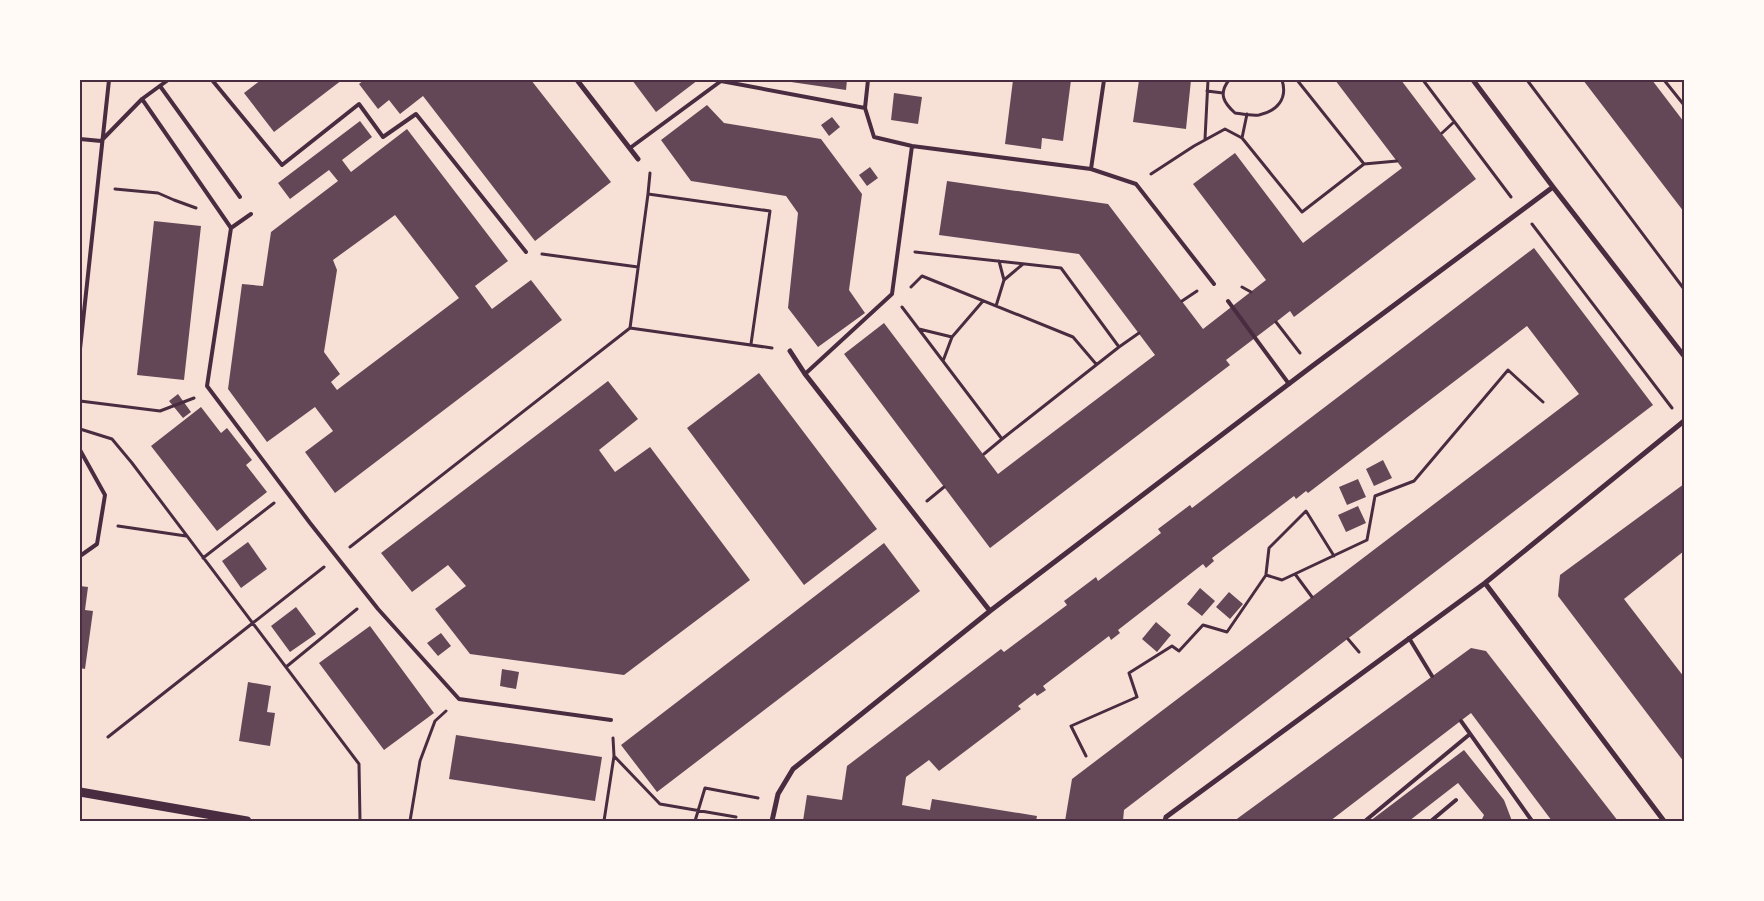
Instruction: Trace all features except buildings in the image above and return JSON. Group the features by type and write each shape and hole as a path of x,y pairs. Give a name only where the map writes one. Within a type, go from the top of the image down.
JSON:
{"street":[{"path":"577,80 638,159"},
{"path":"1473,80 1552,187 1684,356"},
{"path":"772,821 778,794 793,769 990,611 1552,187"},
{"path":"790,351 805,374 990,611"},
{"path":"1165,821 1166,817 1485,582 1683,422"},
{"path":"1485,582 1664,821"},
{"path":"80,792 212,818 247,821"}],"lane":[{"path":"80,349 109,80"},
{"path":"101,141 142,99 168,80"},
{"path":"212,80 282,165 358,104 383,137 416,114 526,252"},
{"path":"868,80 864,108 874,137 912,146 1091,169 1136,184 1214,284"},
{"path":"1091,169 1104,80"},
{"path":"630,148 721,81 864,108"},
{"path":"160,86 240,197"},
{"path":"142,99 231,228 207,386 211,392 369,598 460,699 611,720"},
{"path":"80,139 101,141"},
{"path":"805,374 892,294 912,146"},
{"path":"231,228 251,214"},
{"path":"1228,301 1289,384"},
{"path":"80,450 105,495 97,544 80,556"},
{"path":"1409,638 1432,676"},
{"path":"1461,721 1532,821"},
{"path":"1365,821 1470,734"},
{"path":"1431,821 1456,800"}],"path":[{"path":"1205,140 1208,80"},
{"path":"1229,80 1225,85 1223,93 1225,104 1235,113 1258,115 1277,108 1283,97 1284,86 1282,80"},
{"path":"1298,80 1364,164"},
{"path":"1423,80 1683,422"},
{"path":"1527,80 1684,289"},
{"path":"1664,80 1684,106"},
{"path":"1207,91 1223,93"},
{"path":"1242,138 1248,114"},
{"path":"1442,133 1454,122"},
{"path":"1136,184 1225,129 1242,138 1302,212 1364,164 1397,161"},
{"path":"97,187 158,193 194,208 216,206"},
{"path":"108,737 630,328 648,194 770,211 751,344 630,328"},
{"path":"898,250 1061,268 1118,347"},
{"path":"526,252 638,267"},
{"path":"996,306 1004,280 999,261"},
{"path":"1004,280 1023,264"},
{"path":"898,301 922,276 1073,337 1096,364"},
{"path":"892,294 1002,439"},
{"path":"943,360 952,337 983,301"},
{"path":"1276,322 1311,367"},
{"path":"919,329 952,337"},
{"path":"984,454 1096,364 1139,333"},
{"path":"1266,575 1282,580 1367,540 1375,496 1414,481 1508,370 1543,402"},
{"path":"80,400 160,411 211,392"},
{"path":"80,428 112,439 132,463 359,764 360,821"},
{"path":"203,558 287,492"},
{"path":"1086,756 1071,726 1137,697 1129,673 1172,646 1179,651 1203,625 1227,632 1266,575 1269,548 1306,511 1334,556"},
{"path":"100,524 187,536"},
{"path":"1295,574 1312,598"},
{"path":"286,667 369,598"},
{"path":"410,821 420,761 435,721 460,699"},
{"path":"604,821 614,756 611,720"},
{"path":"614,756 660,804 736,818"},
{"path":"694,821 705,788 776,801"}]}
